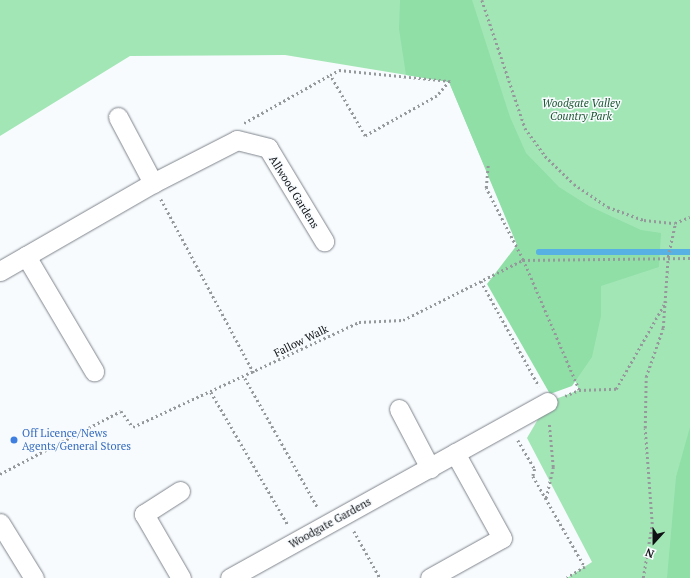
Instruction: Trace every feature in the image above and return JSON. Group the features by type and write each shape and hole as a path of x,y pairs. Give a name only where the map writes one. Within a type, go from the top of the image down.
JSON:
{"street":[{"path":"118,117 153,183"},
{"path":"0,271 153,183 237,140"},
{"name":"Allwood Gardens","path":"237,140 268,148 324,241"},
{"path":"26,256 94,371"},
{"name":"Woodgate Gardens","path":"230,578 548,402"},
{"path":"399,409 430,468"},
{"path":"430,578 502,538 455,453"},
{"path":"180,491 144,514 181,578"},
{"path":"0,523 34,578"}],"path":[{"path":"482,0 525,128 545,156 574,184 608,207 644,220 675,223 690,217"},
{"path":"237,140 239,126 330,75 339,70 450,81 437,96 365,136 330,75"},
{"path":"488,163 486,188 524,260 579,390"},
{"path":"153,183 254,373"},
{"path":"643,578 652,524 645,428 646,377 663,328 667,299 668,257 675,223"},
{"path":"524,260 605,261 668,257 690,258"},
{"name":"Fallow Walk","path":"0,474 121,411 134,427 245,378 359,322 403,320 524,260"},
{"path":"481,281 548,402 553,467 546,498"},
{"path":"548,402 579,390 616,388 667,299"},
{"path":"245,378 327,524"},
{"path":"211,392 297,541"},
{"path":"509,424 535,469 533,476 585,567 567,578"},
{"path":"345,515 380,578"}],"green space":[{"name":"Woodgate Valley Country Park","path":"0,0 690,0 690,578 567,578 592,562 527,438 548,402 579,390 449,82 285,55 130,56 0,136"},
{"path":"400,0 472,0 510,117 526,153 559,187 589,206 641,230 661,233 659,267 601,286 601,316 592,357 572,386 550,394 487,284 517,245 449,82 406,75 399,29"},
{"path":"690,427 690,578 667,578 676,477"}],"waterway":[{"path":"539,252 690,252"}],"place":[{"name":"Off Licence/News Agents/General Stores","path":"14,440"}]}
